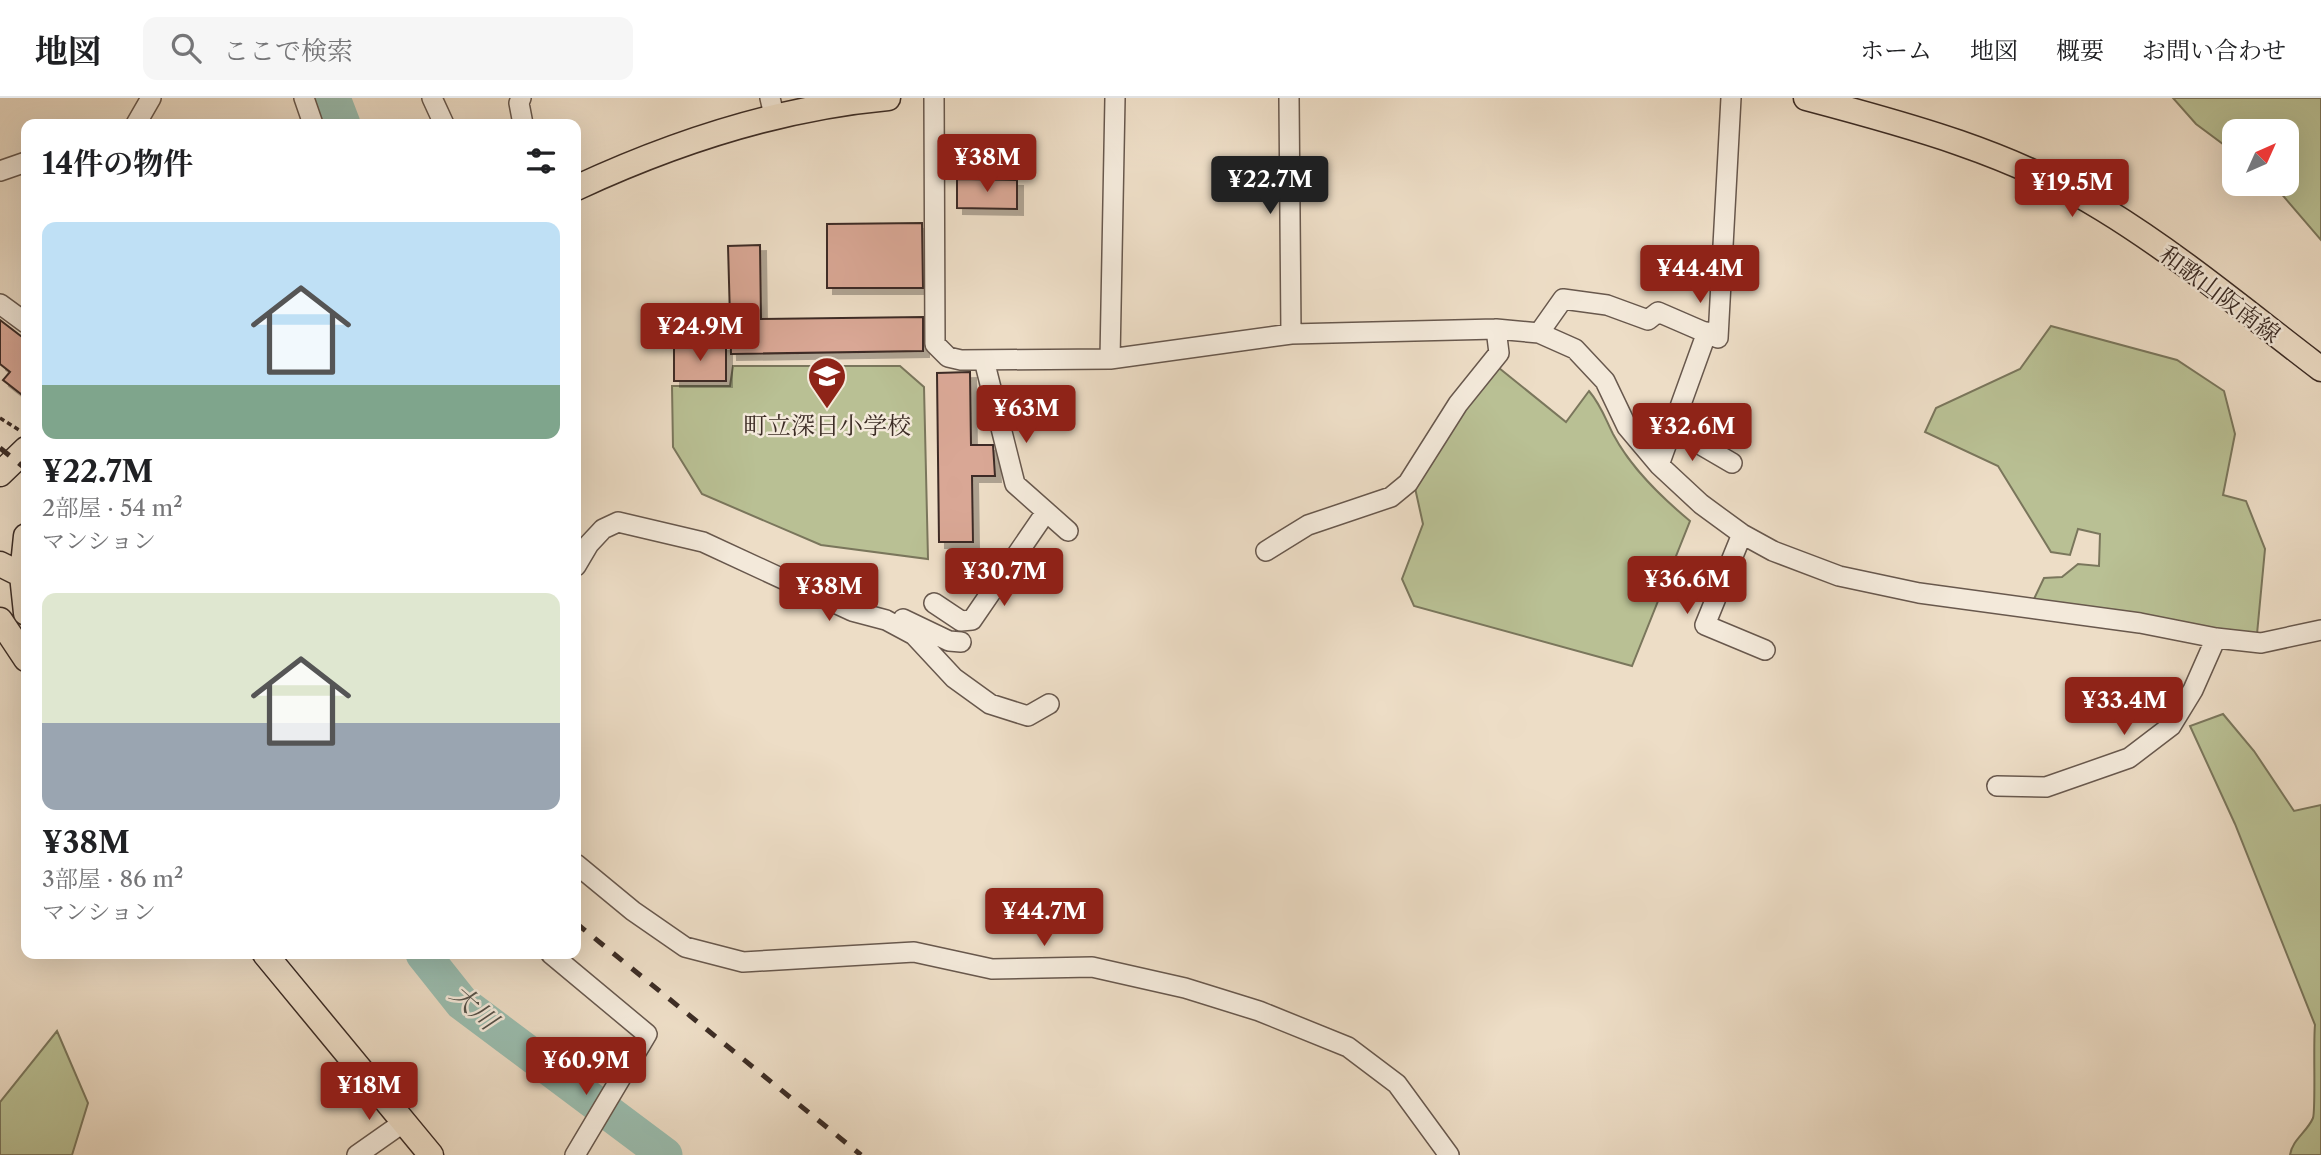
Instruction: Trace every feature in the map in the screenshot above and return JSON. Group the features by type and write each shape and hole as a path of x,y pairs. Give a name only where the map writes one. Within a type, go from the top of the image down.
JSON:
{"main road":[{"path":"581,186 772,106 888,98"},
{"name":"和歌山阪南線","path":"1806,98 1902,123 2004,159 2102,209 2200,276 2321,369"},
{"path":"0,474 21,446"},
{"path":"0,564 21,574"},
{"path":"0,620 21,652"},
{"path":"269,959 431,1155"}],"street":[{"path":"139,119 151,98"},
{"path":"304,98 311,119"},
{"path":"432,98 442,119"},
{"path":"521,98 519,103 522,119"},
{"path":"934,98 935,344 947,357 984,360 1110,359 1291,334 1496,329 1539,333 1575,349 1605,381 1627,427 1659,465 1702,504 1742,534 1773,551 1839,576 1919,593 2140,623 2216,638 2261,643 2321,630"},
{"path":"1110,359 1115,98"},
{"path":"1289,98 1291,334"},
{"path":"1539,333 1563,299 1607,305 1648,320 1658,312 1718,338 1731,98"},
{"path":"0,171 21,164"},
{"path":"0,304 21,319"},
{"path":"1266,551 1308,525 1391,497 1408,483 1458,404 1500,353 1496,329"},
{"path":"1659,465 1707,332"},
{"path":"984,360 1015,484 1068,530"},
{"path":"1672,428 1732,463"},
{"path":"934,603 961,621 972,620 1046,512"},
{"path":"581,558 603,529 618,522 703,542 861,614 886,620 914,635 954,678 990,704 1028,716 1049,704"},
{"path":"1742,534 1706,625 1765,650"},
{"path":"861,614 897,617 949,641 961,642"},
{"path":"1997,786 2046,786 2129,758 2171,726 2193,690 2216,638"},
{"path":"581,868 633,911 685,947 743,962 914,952 992,969 1092,967 1185,988 1259,1012 1348,1047 1397,1084 1449,1155"},
{"path":"557,959 647,1034 622,1071 580,1148"},
{"path":"357,1155 404,1122"}],"path":[{"path":"0,418 21,437"}],"green space":[{"path":"2173,98 2321,98 2321,240 2283,196 2300,196 2300,119 2222,119 2222,143 2196,124"},
{"path":"2051,326 2177,360 2224,391 2235,434 2223,495 2246,501 2265,549 2257,634 2032,603 2044,578 2062,577 2078,564 2099,566 2100,534 2078,529 2070,555 2051,552 1998,466 1925,432 1936,408 2020,369"},
{"path":"733,366 900,366 924,387 928,559 821,545 702,494 673,447 672,386 730,386"},
{"path":"1499,368 1566,422 1589,391 1637,470 1690,521 1632,666 1414,606 1402,579 1423,524 1415,488 1454,422"},
{"path":"2223,714 2254,751 2294,811 2321,805 2321,1155 2290,1155 2313,1118 2315,1025 2235,824 2190,726"},
{"path":"57,1031 88,1103 72,1155 0,1155 0,1102"}],"building":[{"path":"957,179 1017,180 1017,209 957,208"},
{"path":"922,223 923,288 827,288 827,224"},
{"path":"760,245 761,319 923,317 923,351 731,354 728,246"},
{"path":"0,320 21,336 21,394 3,380 10,372 0,364"},
{"path":"674,345 726,345 726,381 674,381"},
{"path":"970,372 971,445 993,445 995,476 972,476 973,542 939,542 937,373"}],"waterway":[{"name":"大川","path":"333,98 341,119"},
{"name":"大川","path":"427,959 462,1003 665,1155"}],"railway":[{"path":"0,448 21,465"},
{"path":"581,927 861,1155"}],"place":[{"name":"町立深日小学校","path":"827,410"}]}
